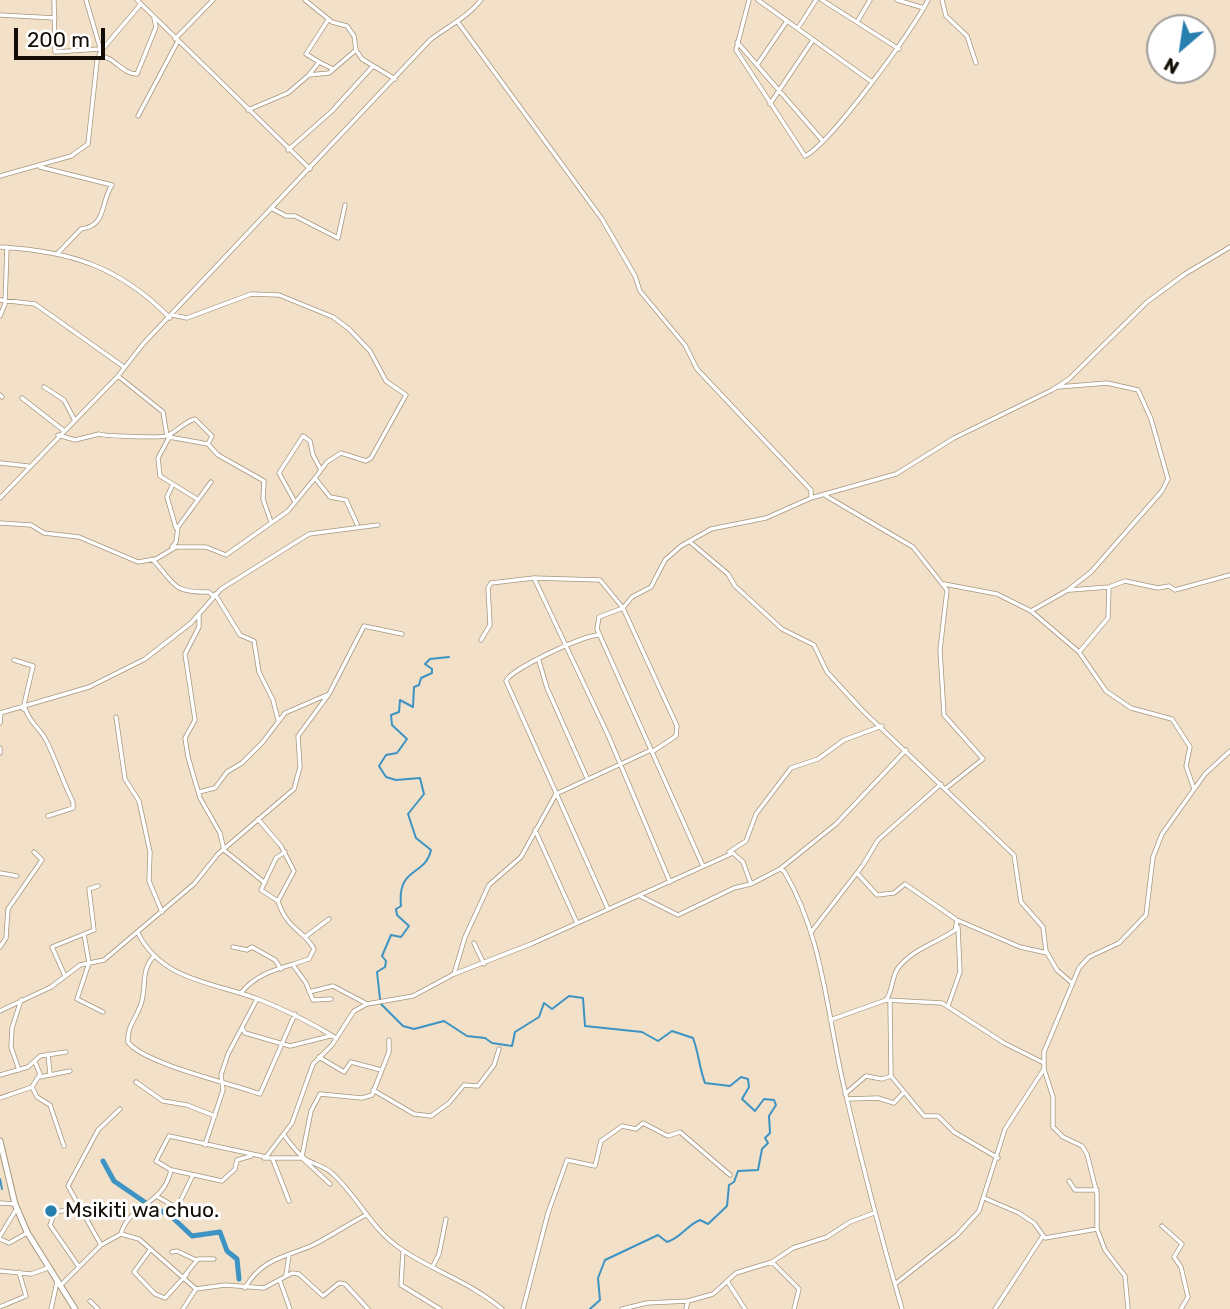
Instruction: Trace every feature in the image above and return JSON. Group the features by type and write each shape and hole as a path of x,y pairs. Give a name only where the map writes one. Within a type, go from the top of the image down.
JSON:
{"main road":[{"path":"0,1140 16,1206 27,1233 75,1309"}],"street":[{"path":"54,0 56,53 100,52 131,74 137,74 153,33 155,19"},
{"path":"0,176 71,156 88,144 100,52 86,0"},
{"path":"138,116 176,40 213,0"},
{"path":"305,0 328,19 350,29 356,50 364,60 396,79"},
{"path":"0,498 58,435 118,376 430,40 481,0"},
{"path":"749,0 737,52 802,154 808,155 899,49 928,0"},
{"path":"758,0 872,82"},
{"path":"797,28 816,0"},
{"path":"822,0 899,49"},
{"path":"857,22 870,0"},
{"path":"897,0 924,8"},
{"path":"942,0 946,16 967,36 976,63"},
{"path":"100,52 139,2 246,110 310,169"},
{"path":"0,15 55,18"},
{"path":"328,19 306,54 333,69"},
{"path":"757,65 787,20"},
{"path":"457,21 602,219 635,276 640,291 685,345 697,369 812,492 823,495 913,547 947,590"},
{"path":"770,104 813,40"},
{"path":"737,43 822,140"},
{"path":"308,76 329,73 356,50"},
{"path":"246,110 288,93 308,76 319,62"},
{"path":"288,150 332,111 373,66"},
{"path":"38,167 112,185 105,197 99,222 92,228 81,229 58,253"},
{"path":"273,209 286,216 295,216 338,238 345,205"},
{"path":"0,247 34,248 58,253 120,277 171,316 187,318 251,294 279,295 336,319 361,340 374,356 386,381 406,395 371,458 366,461 341,453 321,470 295,502 245,544 226,555 206,547 170,549"},
{"path":"0,316 7,247"},
{"path":"703,866 600,635 596,625 599,617 623,608 632,597 652,585 665,560 719,526 765,518 811,498 905,470 954,438 1057,387 1069,379 1147,302 1185,274 1230,247"},
{"path":"2,300 35,304 124,367"},
{"path":"118,376 163,412 167,437 158,462 160,476 197,499"},
{"path":"1031,611 1068,590 1091,572 1162,491 1168,479 1151,419 1138,390 1107,383 1057,387"},
{"path":"44,387 64,400 74,419"},
{"path":"22,398 63,430"},
{"path":"167,437 194,418 212,436 208,444"},
{"path":"58,435 75,440 99,434 104,437 124,434 167,437 208,444 218,455 264,481 263,499 271,522"},
{"path":"295,502 279,473 303,436 310,441 321,470"},
{"path":"0,463 30,466"},
{"path":"315,478 330,497 346,500 358,524"},
{"path":"176,531 211,482"},
{"path":"0,523 31,525 44,533 79,537 134,561 152,559 170,549 176,542 176,531 167,497 172,485"},
{"path":"811,498 812,492"},
{"path":"0,723 1,713 95,685 145,659 167,644 199,614 214,595 276,552 309,534 378,525"},
{"path":"690,542 728,574 735,586 782,629 814,645 827,672 1014,855 1018,864 1021,901 1043,927 1047,953 1057,970 1073,983"},
{"path":"152,559 171,584 189,593 209,592 214,595 239,634 254,641 258,670 279,716 277,722"},
{"path":"1068,590 1109,587 1125,581 1158,588 1167,586 1175,590 1230,575"},
{"path":"534,578 620,764 670,882"},
{"path":"454,974 465,937 489,885 521,856 556,794 652,751 674,739 678,730 623,608 597,579 534,578 490,583 490,625 481,640"},
{"path":"944,584 997,594 1031,611 1079,652 1106,691 1131,708 1170,718 1175,722 1190,747 1186,766 1194,789"},
{"path":"945,789 983,759 944,715 940,650 947,590 951,585"},
{"path":"1079,652 1108,618 1109,587"},
{"path":"199,614 199,626 185,654 195,720 186,740 199,792 220,833 223,850 265,883"},
{"path":"0,1012 51,987 89,963 104,960 197,881 223,850 296,786 300,767 298,736 329,694 364,626 402,634"},
{"path":"600,635 564,646 510,673 506,681 608,909"},
{"path":"14,660 33,666 24,708 28,719 38,727 47,743 73,802 72,808 48,816"},
{"path":"538,660 547,688 587,778"},
{"path":"199,792 215,788 226,772 242,763 262,743 285,713 329,694"},
{"path":"116,717 125,779 139,801 150,852 149,881 162,913"},
{"path":"264,1158 292,1124 309,1070 354,1011 367,1004 413,996 454,974 484,964 640,896 728,853 746,841 756,814 791,768 818,759 844,740 882,726"},
{"path":"640,896 678,915 780,869 836,824 906,750"},
{"path":"895,1284 957,1235 976,1214 998,1158 1005,1129 1044,1066 1049,1035 1084,961 1119,943 1146,915 1155,849 1165,829 1205,774 1216,767 1230,751"},
{"path":"812,932 857,873 878,840 941,783"},
{"path":"258,819 285,852 294,871 278,901"},
{"path":"535,830 577,923"},
{"path":"0,947 6,938 8,909 42,860 34,852"},
{"path":"241,993 255,979 311,957 314,949 305,937 289,925 278,901 262,891 276,858 285,852"},
{"path":"728,853 739,856 751,884"},
{"path":"780,869 791,884 812,932 845,1094 874,1213 902,1309"},
{"path":"0,873 17,876"},
{"path":"857,873 877,895 894,894 905,884 957,920 1020,947 1047,953"},
{"path":"65,976 52,947 95,928 89,889 99,886"},
{"path":"305,937 329,919"},
{"path":"948,1006 961,972 957,920"},
{"path":"958,926 906,959 896,971 888,999 891,1076 924,1116 938,1116 954,1132 998,1158"},
{"path":"84,934 89,963 77,999 103,1012"},
{"path":"136,934 161,964 183,976 241,993 295,1014 334,1037"},
{"path":"474,943 484,964"},
{"path":"233,947 247,950 252,947 275,960 281,969"},
{"path":"154,956 145,965 142,1004 129,1027 131,1046 195,1075 260,1094 295,1014"},
{"path":"293,965 314,1001 331,999"},
{"path":"309,992 333,986 367,1004"},
{"path":"205,1145 224,1082 228,1054 257,999"},
{"path":"830,1020 888,999 931,1001 948,1006 995,1038 1044,1066 1053,1097 1053,1127 1084,1150 1097,1190 1097,1228 1105,1250 1125,1276 1128,1309"},
{"path":"19,1070 11,1047 14,1042 12,1028 21,1000"},
{"path":"241,1026 245,1032 290,1046 334,1037"},
{"path":"302,1157 311,1111 320,1094 362,1098 372,1095 389,1052 389,1040"},
{"path":"373,1090 414,1114 431,1116 449,1103 464,1085 478,1086 494,1065 499,1049"},
{"path":"0,1075 19,1070 48,1054 66,1052"},
{"path":"48,1054 50,1074"},
{"path":"319,1057 344,1072 349,1062 381,1070"},
{"path":"35,1062 40,1077"},
{"path":"64,1146 50,1105 37,1097 32,1087 33,1082 40,1077 70,1070"},
{"path":"845,1094 866,1076 882,1079 891,1076"},
{"path":"136,1082 163,1101 187,1105 215,1116"},
{"path":"0,1098 32,1087"},
{"path":"847,1099 878,1098 894,1103 904,1092"},
{"path":"101,1245 68,1190 69,1181 98,1130 120,1110"},
{"path":"523,1309 548,1213 567,1160 595,1166 604,1139 622,1126 636,1129 643,1124 668,1136 680,1132 730,1175"},
{"path":"283,1134 330,1184"},
{"path":"253,1155 237,1160 235,1169 222,1181 172,1170 156,1161 169,1136 205,1145 253,1155 274,1160 302,1157 325,1167 336,1176 372,1225 403,1251 433,1266 502,1309"},
{"path":"274,1160 289,1201"},
{"path":"121,1234 127,1219 164,1191 172,1170"},
{"path":"158,1197 177,1208 193,1175"},
{"path":"1069,1181 1074,1191 1097,1190"},
{"path":"984,1198 1030,1220 1042,1237 1051,1238 1097,1228"},
{"path":"0,1203 16,1206 0,1237 9,1243 27,1233"},
{"path":"79,1267 50,1225 55,1212 80,1208"},
{"path":"622,1309 647,1303 688,1301 713,1294 736,1273 772,1262 793,1248 827,1237 850,1222 874,1213"},
{"path":"244,1289 252,1274 279,1257 312,1245 366,1216"},
{"path":"433,1266 439,1254 446,1219"},
{"path":"1162,1226 1182,1244 1174,1257 1181,1267 1188,1297 1181,1309"},
{"path":"51,1309 59,1283 101,1245 121,1234 134,1236 196,1289 225,1285 244,1289 264,1288 286,1276 299,1274 323,1296 339,1283 345,1284 368,1309"},
{"path":"995,1309 1042,1237"},
{"path":"150,1250 133,1269 155,1294 165,1298 196,1260"},
{"path":"172,1252 177,1251 196,1260 214,1259"},
{"path":"403,1251 401,1285 440,1309"},
{"path":"286,1276 290,1253"},
{"path":"279,1257 286,1269"},
{"path":"772,1262 799,1289 794,1309"},
{"path":"0,1271 37,1274 48,1268"},
{"path":"0,1307 6,1307 27,1294 19,1272"},
{"path":"281,1281 290,1309"},
{"path":"726,1281 745,1309"},
{"path":"183,1309 196,1289"},
{"path":"90,1301 98,1309"},
{"path":"686,1309 688,1301"}],"waterway":[{"path":"380,999 377,972 385,967 386,961 382,956 391,935 401,937 409,926 397,915 396,909 401,906 403,884 428,859 431,850 416,838 408,814 424,794 420,778 396,780 386,777 379,766 386,755 397,753 407,739 392,725 391,715 399,712 400,700 413,707 414,687 419,685 421,678 432,673 432,669 425,664 430,659 449,657"},
{"path":"381,1004 403,1026 414,1029 444,1021 467,1036 512,1046 515,1032 539,1017 544,1003 552,1009 569,996 583,998 585,1026 642,1032 658,1041 672,1031 693,1038 705,1083 730,1086 741,1077 748,1079 749,1087 742,1099 755,1111 764,1099 774,1100 776,1105 769,1116 770,1133 765,1138 768,1143 762,1149 758,1170 738,1171 734,1182 729,1185 727,1206 708,1224 700,1220 672,1240 667,1242 658,1235 605,1260 598,1278 600,1300 590,1309"},
{"path":"103,1161 114,1181 146,1203"},
{"path":"0,1179 2,1189"},
{"path":"151,1206 171,1216 192,1236 220,1232 227,1251 237,1259 239,1279"}],"place":[{"name":"Msikiti wa chuo.","path":"51,1211"}]}
